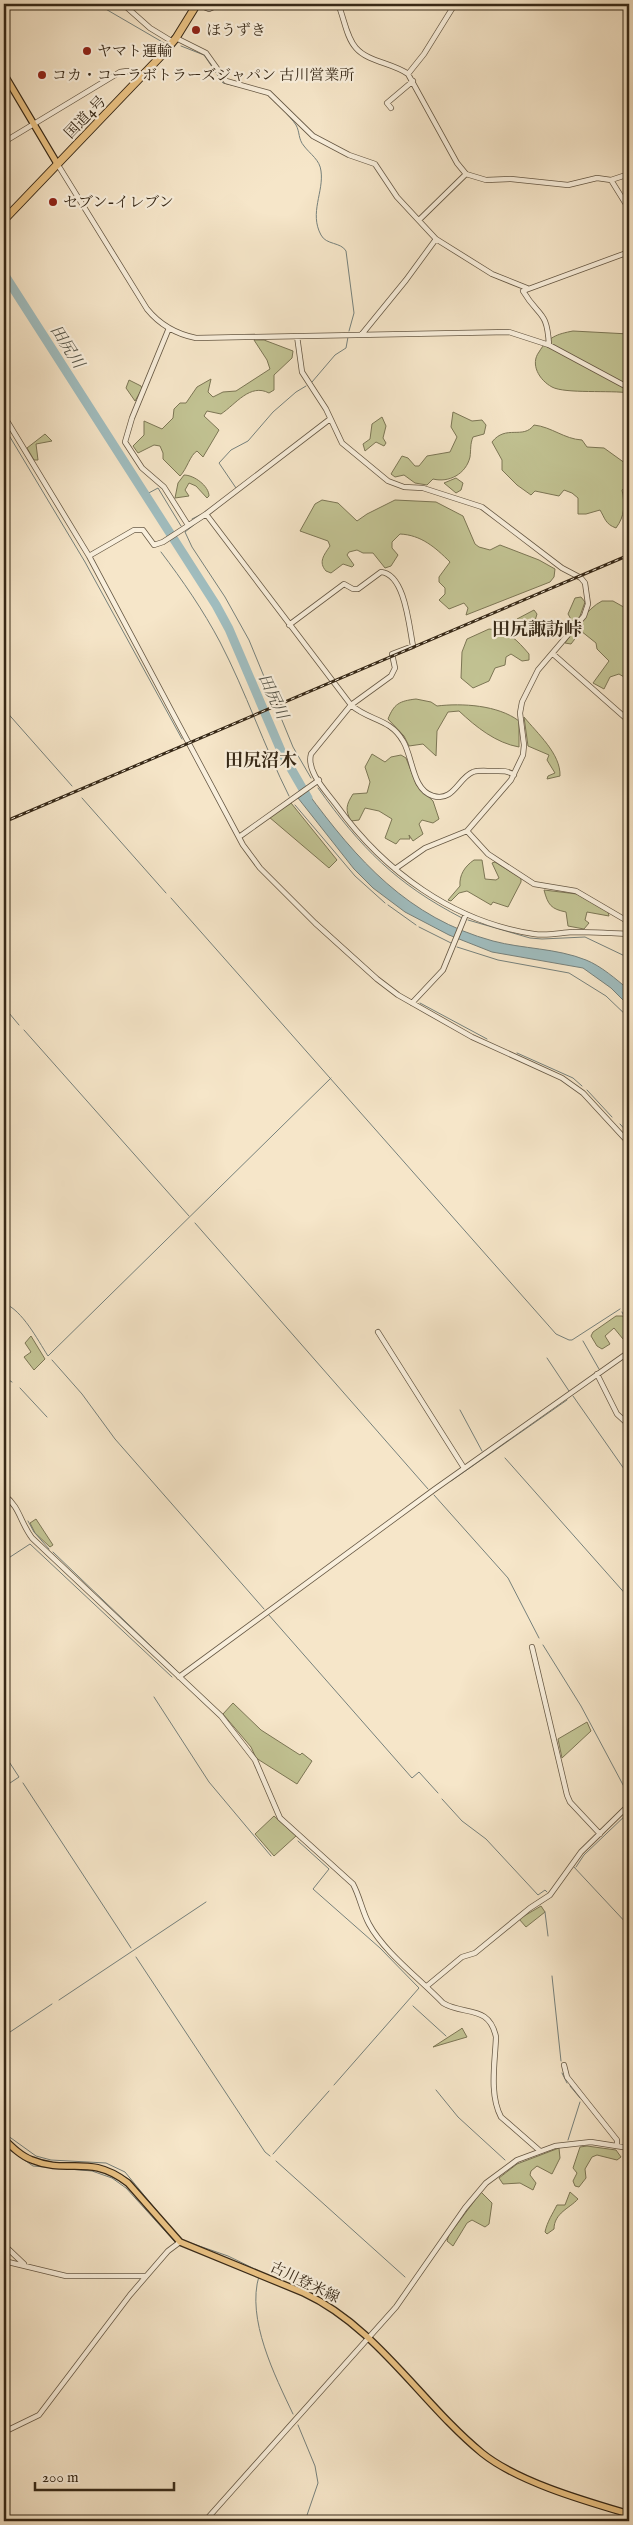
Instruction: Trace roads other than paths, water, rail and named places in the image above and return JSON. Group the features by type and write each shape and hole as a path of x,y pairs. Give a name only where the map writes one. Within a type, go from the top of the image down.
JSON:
{"highway":[{"name":"国道4号","path":"4,220 144,75 174,40 197,4"}],"main road":[{"path":"4,74 58,165"},
{"name":"古川登米線","path":"4,2139 32,2160 50,2164 92,2165 118,2176 128,2183 180,2242 268,2277 323,2302 348,2319 420,2394 492,2460 516,2474 629,2514"}],"street":[{"path":"123,4 150,28 174,40 206,52 226,81 269,93 312,136 349,155 375,164 397,197 436,239 492,274 527,288 629,252"},
{"path":"197,4 209,9 220,4"},
{"path":"338,4 357,49 367,55 398,66 408,74 457,163 466,174 486,180 511,179 568,185 597,178 611,180 629,174"},
{"path":"408,74 424,54 455,4"},
{"path":"4,142 120,72 127,71 144,75"},
{"path":"391,108 387,102 413,81"},
{"path":"58,165 147,309 169,328 185,336 196,338 509,332 523,335 549,346 629,388"},
{"path":"419,220 466,174"},
{"path":"611,180 629,209"},
{"path":"362,334 406,280 436,239"},
{"path":"527,288 524,294 548,323 549,346"},
{"path":"169,328 132,418 125,442 142,468 164,487 188,525"},
{"path":"297,336 302,372 342,443 388,481 404,487 423,488 475,503 562,568 581,578 585,583 588,604 584,616 531,680 522,702 520,713 524,745 523,755 514,775 467,831 418,852 395,870"},
{"path":"4,416 89,556 239,837 260,868 315,923 377,979 412,1003 472,1037 562,1078 583,1094 629,1143"},
{"path":"89,556 134,530 143,530 154,545 163,542 206,514 330,420"},
{"path":"206,514 352,705 358,711 385,721 397,732 404,742 422,789 434,796 451,793 468,775 476,771 505,771 514,775"},
{"path":"289,625 344,584 353,589 358,589 381,572 394,578 400,589 413,646 392,654 394,668 391,676 352,705 311,754 309,761 319,780 350,825 395,870 436,899 466,914 535,934 629,934"},
{"path":"553,654 629,721"},
{"path":"239,837 319,780"},
{"path":"467,831 488,854 534,884 576,891 629,922"},
{"path":"412,1003 443,970 466,914"},
{"path":"378,1332 464,1468"},
{"path":"178,1677 464,1468 629,1352"},
{"path":"597,1374 617,1414 629,1424"},
{"path":"4,1495 16,1506 22,1522 32,1538 220,1716 255,1760 280,1818 353,1884 360,1897 368,1923 385,1945 447,2005 476,2011 485,2016 493,2028 496,2037 494,2097 498,2111 501,2117 540,2151"},
{"path":"532,1647 567,1795 570,1802 600,1834"},
{"path":"427,1986 462,1957 475,1953 550,1895 581,1852 629,1805"},
{"path":"564,2066 566,2077 617,2140 617,2146"},
{"path":"205,2521 396,2307 478,2191 506,2167 540,2151 579,2143 629,2148"},
{"path":"4,2432 40,2414 146,2276 168,2251 180,2242"},
{"path":"4,2245 25,2265"},
{"path":"4,2261 66,2276 146,2276"}],"water":[{"path":"307,792 345,841 365,863 410,902 435,918 463,931 493,941 563,953 586,960 608,973 629,990 629,1006 611,988 583,968 492,952 449,935 405,912 373,888 354,869 298,798"}],"waterway":[{"path":"97,4 164,43"},
{"path":"181,46 204,55 223,83 245,88"},
{"path":"284,110 296,125 302,143 317,160 320,167 321,187 316,219 321,235 326,240 341,246 346,251 354,313 349,331"},
{"name":"田尻川","path":"4,274 216,605 229,629 282,753 308,798"},
{"path":"312,382 335,355 346,348 348,337"},
{"path":"236,488 219,463 231,450 248,441 273,412 306,386"},
{"path":"4,427 85,562 182,739"},
{"path":"145,495 158,488 181,526"},
{"path":"213,506 225,497"},
{"path":"192,519 200,515"},
{"path":"195,524 185,532 192,547 225,597 249,640 293,747 311,778"},
{"path":"161,552 192,596 220,642 289,796"},
{"path":"4,709 72,786"},
{"path":"318,788 349,829 381,863 418,892 462,918"},
{"path":"82,798 166,893"},
{"path":"295,805 355,876 385,903"},
{"path":"171,898 556,1334 572,1340 620,1309"},
{"path":"388,905 416,925"},
{"path":"468,920 530,938 585,937 629,958"},
{"path":"419,927 451,943"},
{"path":"457,947 498,960 569,973 606,996 629,1018"},
{"path":"420,1003 487,1039"},
{"path":"4,1007 19,1025"},
{"path":"24,1030 189,1216"},
{"path":"517,1053 573,1078 582,1086"},
{"path":"4,1303 23,1319 48,1356 331,1078"},
{"path":"587,1090 612,1117"},
{"path":"620,1124 629,1134"},
{"path":"195,1223 428,1489"},
{"path":"622,1312 629,1327"},
{"path":"583,1341 599,1369"},
{"path":"547,1358 569,1391"},
{"path":"52,1360 82,1394 115,1439 264,1609"},
{"path":"4,1377 12,1382"},
{"path":"20,1388 47,1417"},
{"path":"573,1396 629,1476"},
{"path":"451,1481 567,1400"},
{"path":"460,1410 482,1451"},
{"path":"505,1458 629,1598"},
{"path":"434,1495 508,1578 539,1638"},
{"path":"28,1521 34,1532 49,1549"},
{"path":"4,1561 30,1544 172,1677"},
{"path":"53,1552 177,1671"},
{"path":"268,1614 412,1778 419,1772 438,1793"},
{"path":"543,1645 581,1706 629,1796"},
{"path":"154,1697 209,1782 271,1856"},
{"path":"4,1754 19,1777 4,1787"},
{"path":"23,1783 131,1948"},
{"path":"442,1799 462,1821 486,1839 538,1895 545,1890 547,1892"},
{"path":"576,1867 584,1855 629,1812"},
{"path":"298,1841 329,1869 313,1889 380,1948 419,1988 334,2085"},
{"path":"573,1866 629,1926"},
{"path":"553,1894 559,1886"},
{"path":"59,2000 206,1902"},
{"path":"545,1912 548,1936"},
{"path":"136,1957 265,2152 270,2156"},
{"path":"552,1976 561,2061"},
{"path":"4,2036 52,2004"},
{"path":"413,2006 446,2036"},
{"path":"562,2073 567,2083"},
{"path":"570,2086 580,2098"},
{"path":"436,2090 458,2117 505,2160"},
{"path":"273,2154 329,2091"},
{"path":"568,2140 580,2102"},
{"path":"4,2133 36,2156 51,2160 106,2163 125,2172 162,2217"},
{"path":"4,2146 33,2166 92,2171 112,2178 126,2188 175,2242"},
{"path":"276,2161 405,2277"},
{"path":"185,2241 228,2256 261,2272"},
{"path":"259,2276 256,2293 259,2329 271,2365 293,2414"},
{"path":"298,2425 315,2466 318,2483 305,2521"}],"railway":[{"path":"4,822 629,555"}],"place":[{"name":"ほうずき","path":"196,30"},
{"name":"ヤマト運輸","path":"87,51"},
{"name":"コカ・コーラボトラーズジャパン 古川営業所","path":"42,75"},
{"name":"セブン-イレブン","path":"53,202"}],"district":[{"name":"田尻諏訪峠","path":"537,629"},
{"name":"田尻沼木","path":"261,760"}]}
